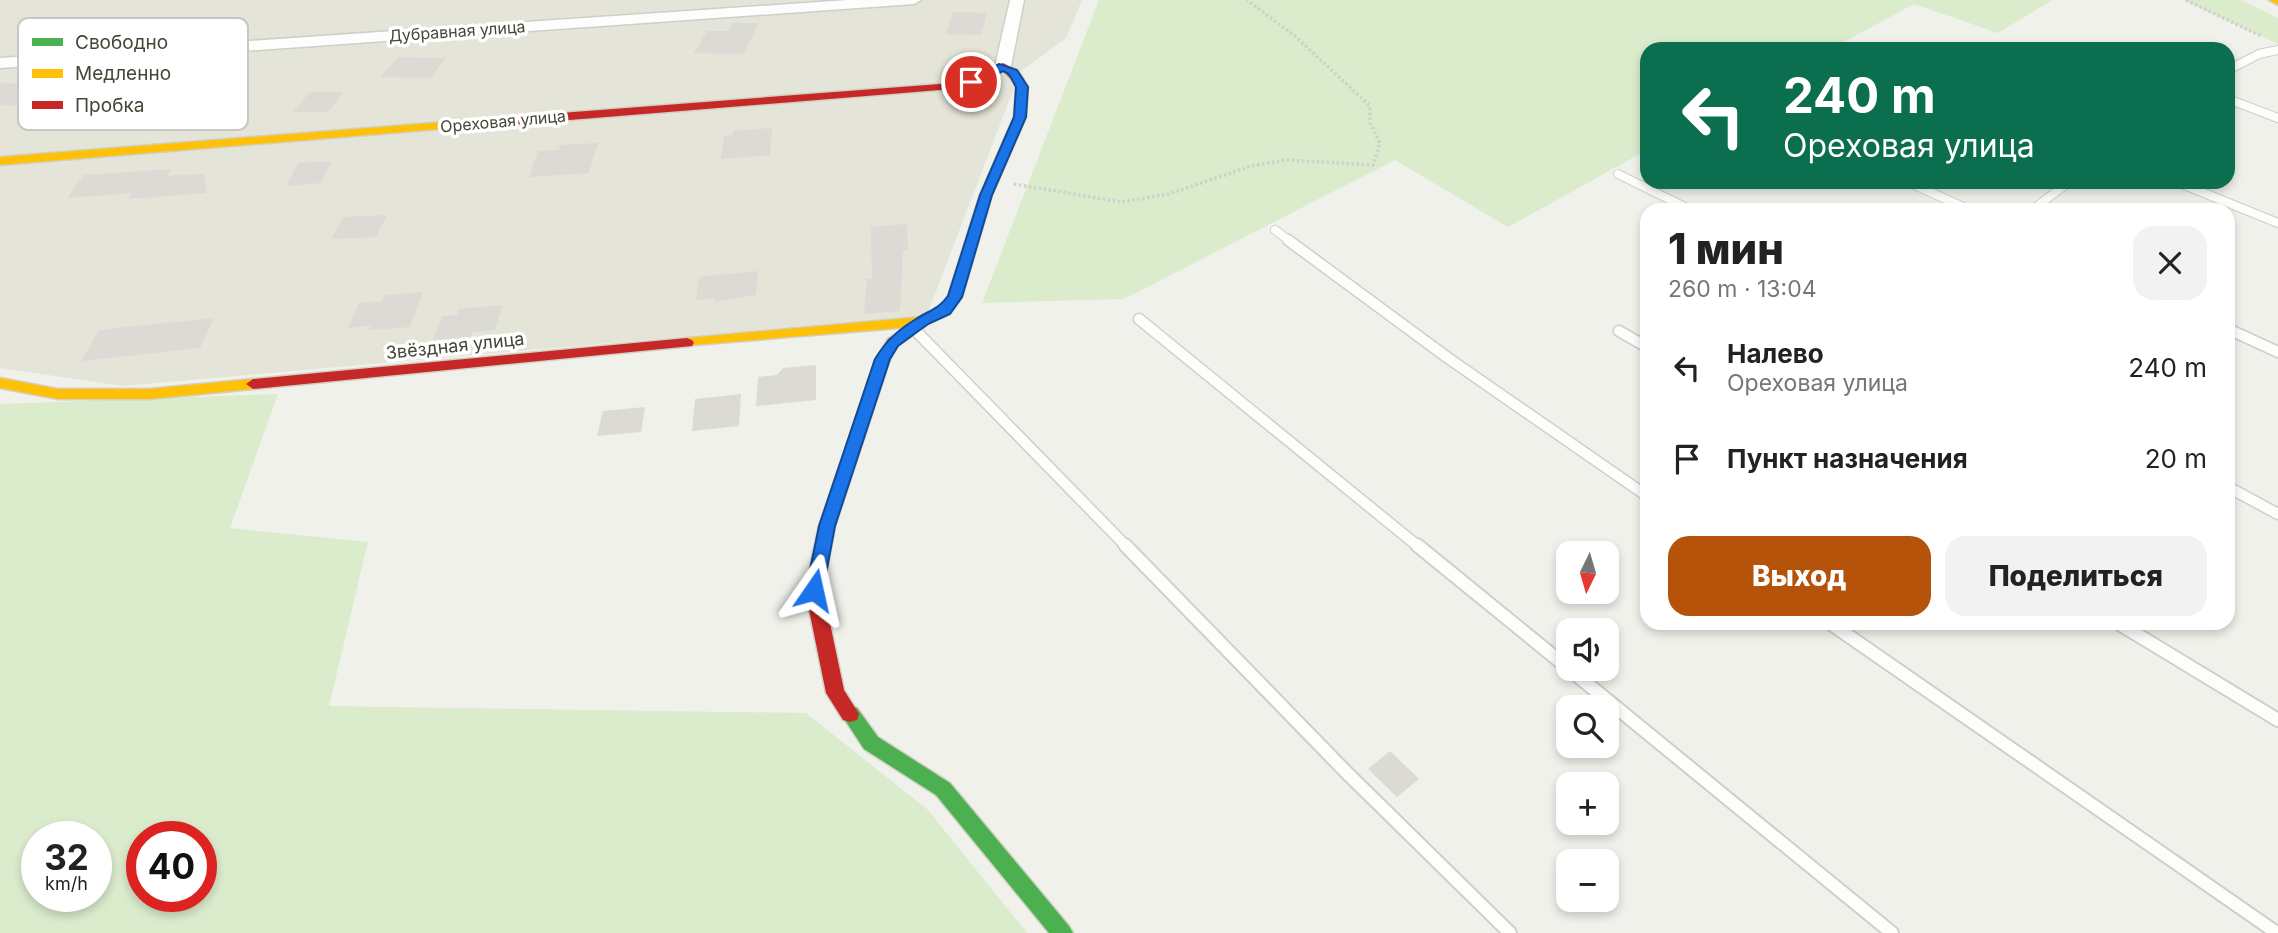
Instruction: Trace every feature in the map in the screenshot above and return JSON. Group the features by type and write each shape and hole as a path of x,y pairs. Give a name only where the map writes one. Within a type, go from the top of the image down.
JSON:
{"street":[{"name":"Дубравная улица","path":"248,46 914,0"},
{"path":"1017,0 1003,66 1013,72 1022,87 1023,103 992,180 965,259 962,283 945,310 916,323 893,342 883,359 827,526 814,590 835,693 871,743 943,789 1062,933"},
{"name":"Дубравная улица","path":"0,63 18,62"},
{"name":"Ореховая улица","path":"0,161 940,87 971,82 1003,66"},
{"name":"Звёздная улица","path":"0,383 58,394 149,394 916,323"}],"lane":[{"path":"2235,66 2259,54 2278,50"},
{"path":"2235,102 2278,118"},
{"path":"1618,174 1640,185"},
{"path":"1648,189 1676,203"},
{"path":"1924,189 1954,203"},
{"path":"2041,203 2060,189"},
{"path":"2194,189 2229,203"},
{"path":"2235,206 2278,223"},
{"path":"1275,230 1448,358 1640,491"},
{"path":"1139,319 1556,658"},
{"path":"916,323 1347,773 1510,933"},
{"path":"1619,331 1640,342"},
{"path":"2235,332 2278,352"},
{"path":"2235,491 2278,514"},
{"path":"1840,630 2277,933"},
{"path":"2130,630 2278,720"},
{"path":"1584,681 1892,933"}],"path":[{"path":"992,180 1121,202 1169,194 1251,166 1286,160 1373,164 1380,143 1370,123 1370,106 1295,36 1247,0"},
{"path":"2186,0 2272,41"}],"shaded area":[{"path":"0,0 1082,0 1066,38 1020,72 927,315 123,386 0,368"}],"green space":[{"path":"1099,0 2052,0 1998,33 1914,4 1844,42 1640,42 1640,154 1508,227 1395,160 1124,299 982,303"},
{"path":"2183,0 2241,0 2278,18 2278,44"},
{"path":"278,394 230,528 368,542 329,706 806,713 928,810 1027,933 0,933 0,404"}],"building":[{"path":"953,12 987,13 981,35 946,34"},
{"path":"733,23 759,23 743,54 694,53 707,31 728,31"},
{"path":"398,57 446,58 430,78 381,77"},
{"path":"0,83 18,84 18,106 0,105"},
{"path":"310,92 344,92 328,112 293,112"},
{"path":"772,128 770,155 721,159 724,136 733,135 733,131"},
{"path":"598,143 589,173 529,177 538,151 559,150 560,145"},
{"path":"332,161 321,183 286,186 298,163"},
{"path":"172,169 167,176 205,174 206,193 128,199 132,193 67,198 84,175"},
{"path":"387,215 376,237 331,239 343,217"},
{"path":"907,224 908,250 903,251 900,311 864,314 867,279 872,279 871,227"},
{"path":"758,271 756,295 714,302 715,298 696,300 699,277"},
{"path":"423,292 410,327 369,330 371,326 348,328 359,303 382,301 384,295"},
{"path":"503,305 495,330 472,332 470,337 433,340 442,316 457,315 459,309"},
{"path":"214,318 200,348 81,361 99,330"},
{"path":"816,365 816,400 756,406 758,377 777,375 783,368"},
{"path":"741,394 739,426 692,431 695,399"},
{"path":"645,407 641,432 597,436 603,411"},
{"path":"1390,751 1419,779 1397,797 1368,769"}],"traffic: fast":[{"path":"850,714 871,743 943,789 1062,933"}],"traffic: slow":[{"path":"2274,0 2278,2"},
{"path":"687,343 923,321 945,310 955,297 986,195 1020,117 1022,87 1018,80"},
{"path":"0,161 508,121"},
{"path":"0,383 58,394 149,394 253,384"}],"traffic: jam":[{"path":"508,121 940,87 971,82 1003,66 1013,72 1018,80"},
{"path":"850,714 835,693 814,590 827,526 883,359 893,342 923,321"},
{"path":"253,384 687,343"}],"route":[{"path":"814,590 827,526 883,359 893,342 923,321 945,310 955,297 962,283 965,259 986,195 1020,117 1022,87 1013,72 1003,66 971,82"}]}
